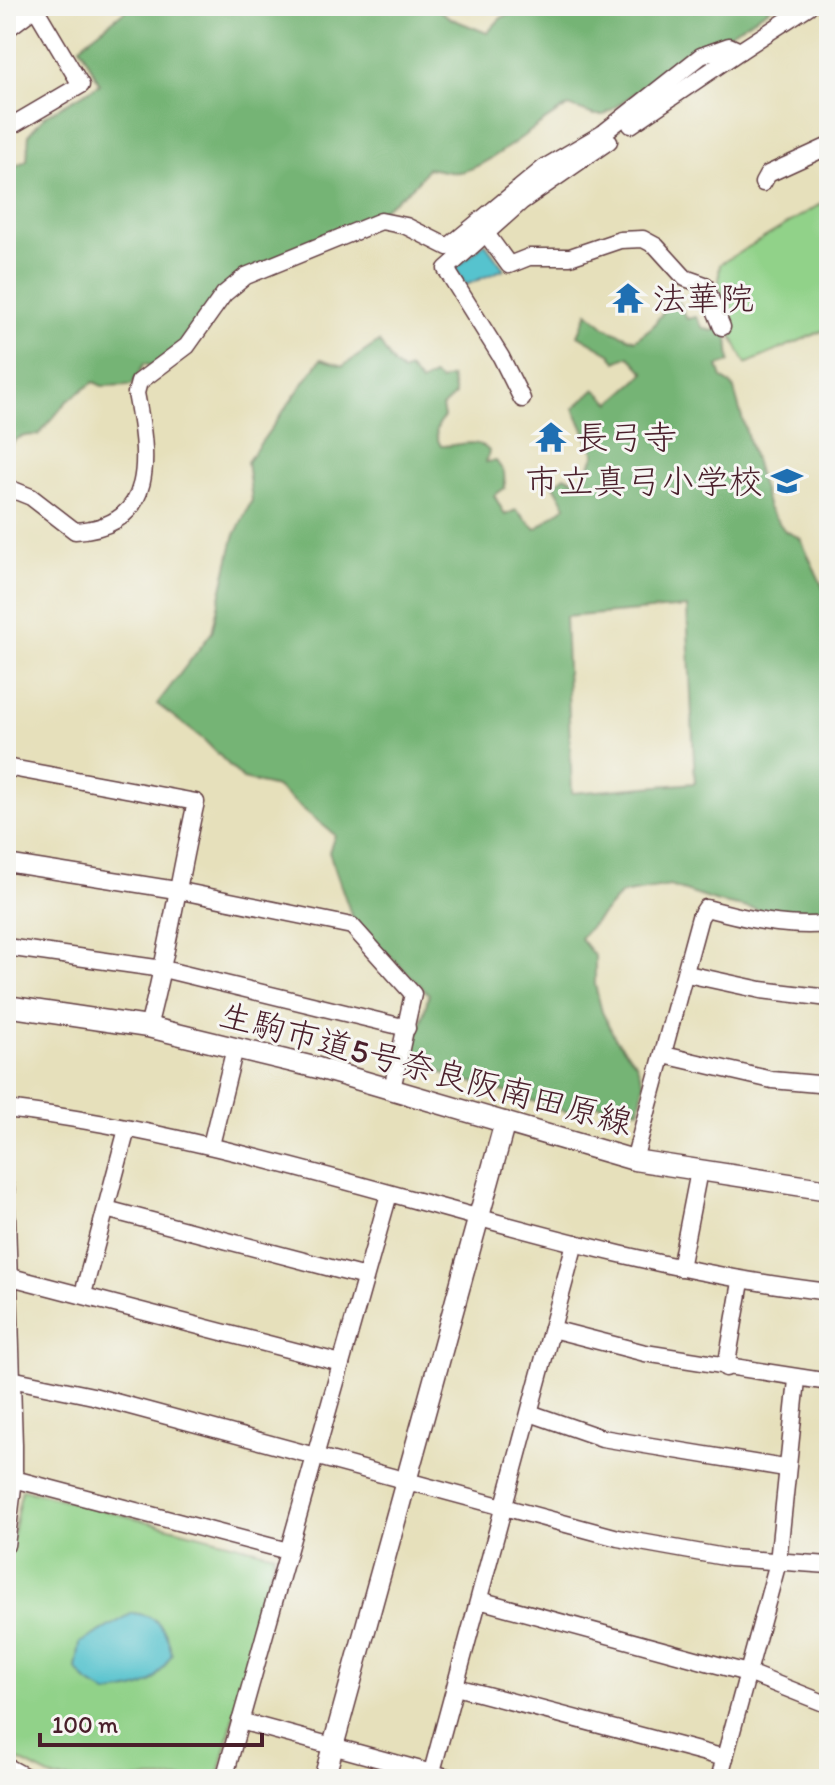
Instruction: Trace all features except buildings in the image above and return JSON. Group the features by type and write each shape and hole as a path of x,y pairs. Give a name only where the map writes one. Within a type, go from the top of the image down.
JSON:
{"street":[{"path":"522,399 501,357 446,269 485,232 550,180 809,6"},
{"path":"6,30 34,7 81,85 6,129"},
{"path":"6,487 31,497 75,531 95,530 112,523 135,505 145,468 136,393 139,382 187,346 224,294 246,276 381,221 406,226 448,247 544,168 602,134 701,56 729,46 740,51"},
{"path":"763,183 768,174 829,146"},
{"path":"485,232 509,265 529,257 570,257 620,240 643,239 656,246 685,278 705,285 722,327"},
{"path":"6,767 196,802 176,890 163,969 148,1027"},
{"path":"6,863 176,890 352,926 413,994 392,1089"},
{"path":"634,1160 700,917 706,908 761,923 797,927 829,924"},
{"path":"6,947 163,969 407,1028"},
{"path":"687,974 761,990 829,998"},
{"name":"生駒市道5号奈良阪南田原線","path":"6,1006 148,1027 235,1048 392,1089 634,1160 829,1190"},
{"path":"211,1145 235,1048"},
{"path":"664,1055 772,1080 829,1085"},
{"path":"6,1109 211,1145 479,1219 680,1268 741,1282 829,1292"},
{"path":"324,1779 505,1122"},
{"path":"83,1294 127,1129"},
{"path":"680,1268 699,1171"},
{"path":"6,1188 11,1277 8,1378 14,1479 6,1545"},
{"path":"224,1779 389,1194"},
{"path":"106,1209 365,1277"},
{"path":"431,1776 575,1243"},
{"path":"11,1277 341,1363"},
{"path":"726,1368 741,1282"},
{"path":"552,1329 645,1353 797,1380 829,1382"},
{"path":"8,1378 93,1396 618,1538 778,1562 829,1565"},
{"path":"719,1779 751,1674 778,1562 785,1468 797,1380"},
{"path":"530,1413 602,1438 785,1468"},
{"path":"14,1479 288,1551"},
{"path":"479,1600 751,1674 829,1705"},
{"path":"456,1687 725,1758"},
{"path":"240,1721 333,1745 431,1776 454,1779"},
{"path":"6,1766 30,1779"}],"green space":[{"path":"131,6 433,6 452,19 487,33 501,18 525,6 774,6 693,56 648,90 635,93 604,115 594,115 569,106 471,169 448,172 427,168 410,189 376,215 229,284 186,342 152,366 144,364 132,385 102,386 94,382 67,401 39,435 18,438 6,454 6,171 27,160 29,134 45,116 100,84 80,46"},
{"path":"829,199 829,328 746,364 725,316 720,291 720,264"},
{"path":"675,296 687,319 696,317 703,328 712,331 720,327 728,337 730,362 718,366 722,378 733,386 768,508 785,531 800,538 829,600 829,912 789,916 718,902 670,886 621,894 580,938 595,957 595,985 602,1012 615,1038 636,1063 644,1083 639,1110 587,1103 581,1116 410,1063 429,994 353,920 329,852 335,835 276,787 243,779 203,739 157,704 212,632 234,537 252,500 247,462 321,359 343,366 379,342 394,365 403,372 409,369 421,383 433,376 441,381 451,377 455,395 442,407 444,417 436,431 441,446 473,443 489,451 486,462 496,461 504,472 505,488 494,495 505,515 516,510 536,529 566,506 554,485 565,476 573,480 585,477 595,454 574,408 595,389 611,403 645,373 629,356 616,362 611,354 578,335 588,312 606,328 635,340 652,327","holes":["687,607 695,783 572,793 565,617"]},
{"path":"22,1489 274,1554 218,1779 55,1779 6,1754 6,1567"}],"water":[{"path":"485,243 504,269 466,285 455,269"},
{"path":"133,1613 150,1617 160,1625 172,1654 147,1684 107,1694 87,1682 76,1669 80,1643"}],"place":[{"name":"法華院","path":"628,298"},
{"name":"長弓寺","path":"551,437"},
{"name":"市立真弓小学校","path":"787,481"}]}
